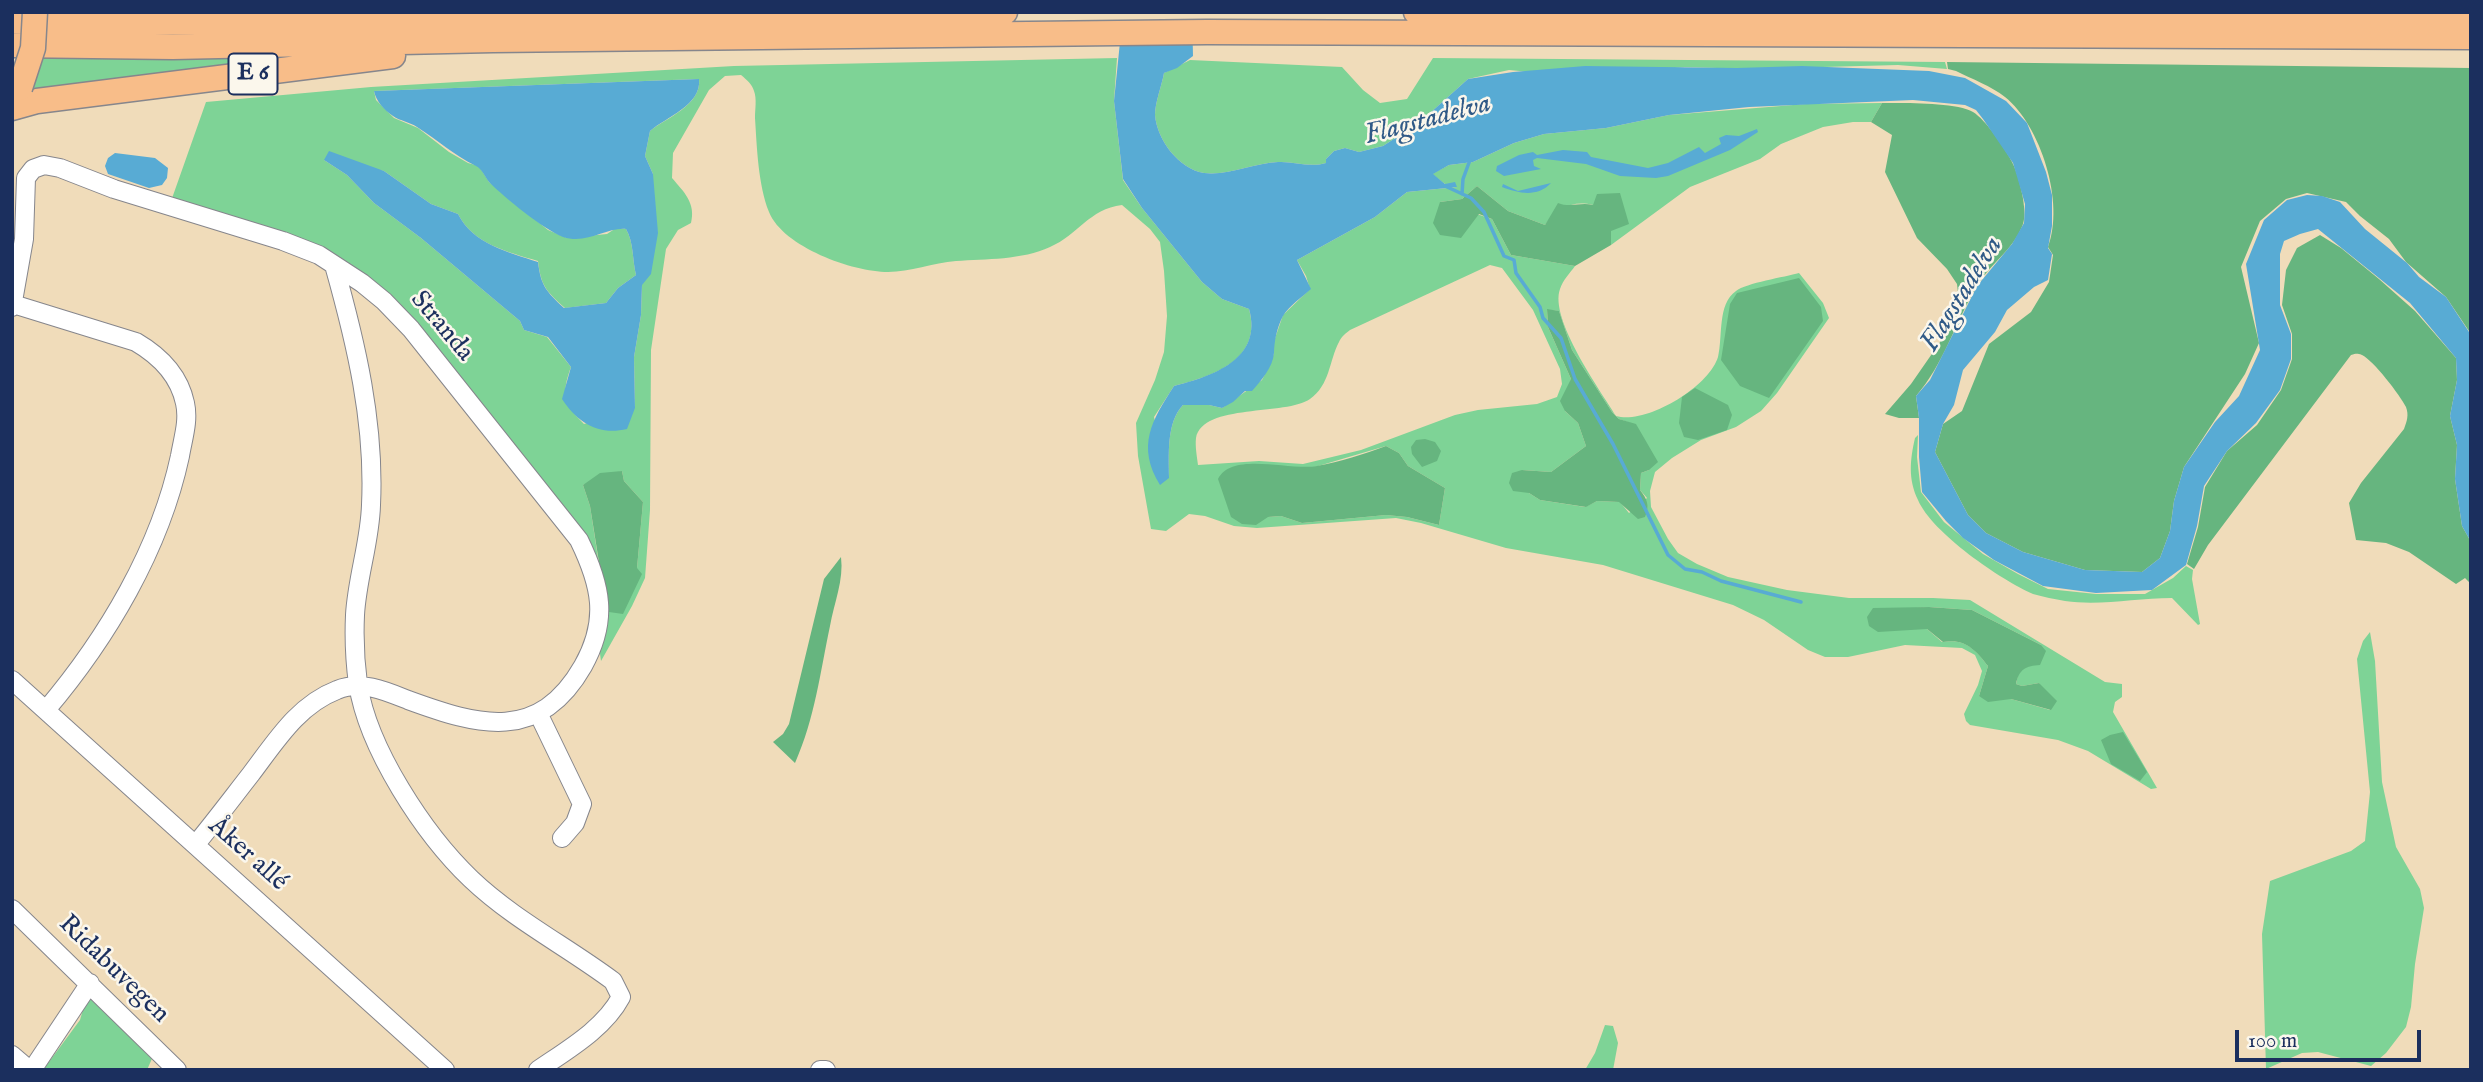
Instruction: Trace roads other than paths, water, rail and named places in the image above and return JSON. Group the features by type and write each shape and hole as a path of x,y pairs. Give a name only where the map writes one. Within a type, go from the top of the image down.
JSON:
{"highway":[{"path":"15,100 33,48 36,12"},
{"name":"E 6","path":"469,12 494,29"},
{"name":"E 6","path":"12,45 173,47 494,29 1005,12"},
{"path":"1416,12 2471,17"},
{"name":"E 6","path":"12,21 494,29 2471,37"},
{"name":"E 6","path":"15,100 37,101 461,48 494,29"}],"street":[{"name":"Stranda","path":"13,306 24,239 26,178 38,166 52,165 114,189 283,241 319,256 384,301 411,329 579,540 596,578 601,613 589,656 565,692 539,715"},
{"path":"334,265 358,354 370,448 372,504 355,618 358,684 380,751 427,828 470,878 533,927 613,981 621,997 609,1015 591,1031 537,1070"},
{"path":"13,306 136,342 150,350 176,379 185,404 187,422 177,471 153,538 97,644 46,710"},
{"name":"Åker allé","path":"12,680 445,1070"},
{"path":"195,844 295,717 322,697 358,684 463,718 509,721 539,715 582,804 575,824 562,838"},
{"name":"Ridabuvegen","path":"12,909 177,1070"},
{"path":"12,1055 26,1067 34,1067 90,983"},
{"path":"820,1070 826,1070"}],"water":[{"name":"Flagstadelva","path":"1120,12 1192,12 1193,56 1177,68 1164,73 1155,115 1160,134 1171,152 1186,166 1204,173 1222,173 1278,162 1320,164 1326,163 1326,159 1334,151 1345,148 1359,152 1383,146 1420,122 1468,79 1513,72 1585,66 1802,66 1929,71 1965,78 2006,101 2027,123 2052,195 2052,226 2048,248 2052,254 2048,280 2034,287 2007,310 1995,332 1963,370 1954,405 1943,424 1935,452 1968,515 1986,533 2023,552 2085,570 2142,572 2160,558 2170,531 2174,501 2184,467 2215,422 2239,396 2260,350 2246,264 2264,220 2287,200 2307,195 2322,196 2340,202 2365,229 2446,297 2471,335 2471,542 2462,526 2455,479 2457,445 2450,416 2457,380 2456,358 2410,303 2318,229 2284,241 2280,254 2280,305 2291,334 2291,359 2280,390 2256,423 2227,451 2204,486 2186,565 2152,590 2096,593 2043,586 1994,560 1963,538 1922,492 1916,396 1930,380 1977,286 2012,244 2024,223 2025,204 2013,163 1976,110 1965,105 1913,100 1749,107 1669,115 1606,128 1544,134 1514,143 1473,162 1449,165 1433,174 1445,184 1455,182 1457,187 1407,192 1375,217 1297,260 1311,289 1283,316 1276,334 1273,358 1266,374 1252,391 1245,391 1222,408 1183,405 1171,430 1169,478 1160,485 1149,458 1148,446 1159,410 1174,386 1219,370 1242,353 1249,341 1251,326 1249,309 1222,299 1202,282 1142,208 1123,179 1114,101"},
{"path":"699,79 695,96 689,103 650,131 645,156 653,174 658,233 651,274 642,285 641,315 634,357 635,408 627,429 598,429 574,414 562,399 571,367 548,337 524,330 520,321 421,238 374,203 347,175 324,160 329,151 384,171 431,204 458,214 473,233 492,246 538,262 545,288 564,308 606,303 618,288 636,275 632,245 626,229 580,239 555,233 504,196 478,167 414,125 390,114 379,102 374,91"},
{"path":"1757,129 1758,132 1730,150 1668,176 1656,178 1620,176 1586,164 1537,158 1533,160 1534,166 1541,169 1504,176 1496,171 1497,166 1519,155 1563,150 1587,152 1591,157 1648,168 1668,163 1699,147 1705,153 1721,144 1719,138 1726,135 1739,136"},
{"path":"115,153 155,158 168,168 167,178 162,185 149,188 108,174 105,166 108,158"},
{"path":"1551,183 1534,192 1521,192 1502,187 1503,184 1518,191"}],"waterway":[{"path":"1462,194 1463,179 1470,160"},
{"path":"1445,186 1471,198 1484,212 1504,256 1514,260 1516,273 1540,307 1543,318 1561,338 1575,379 1613,444 1668,555 1685,569 1801,602"}]}
